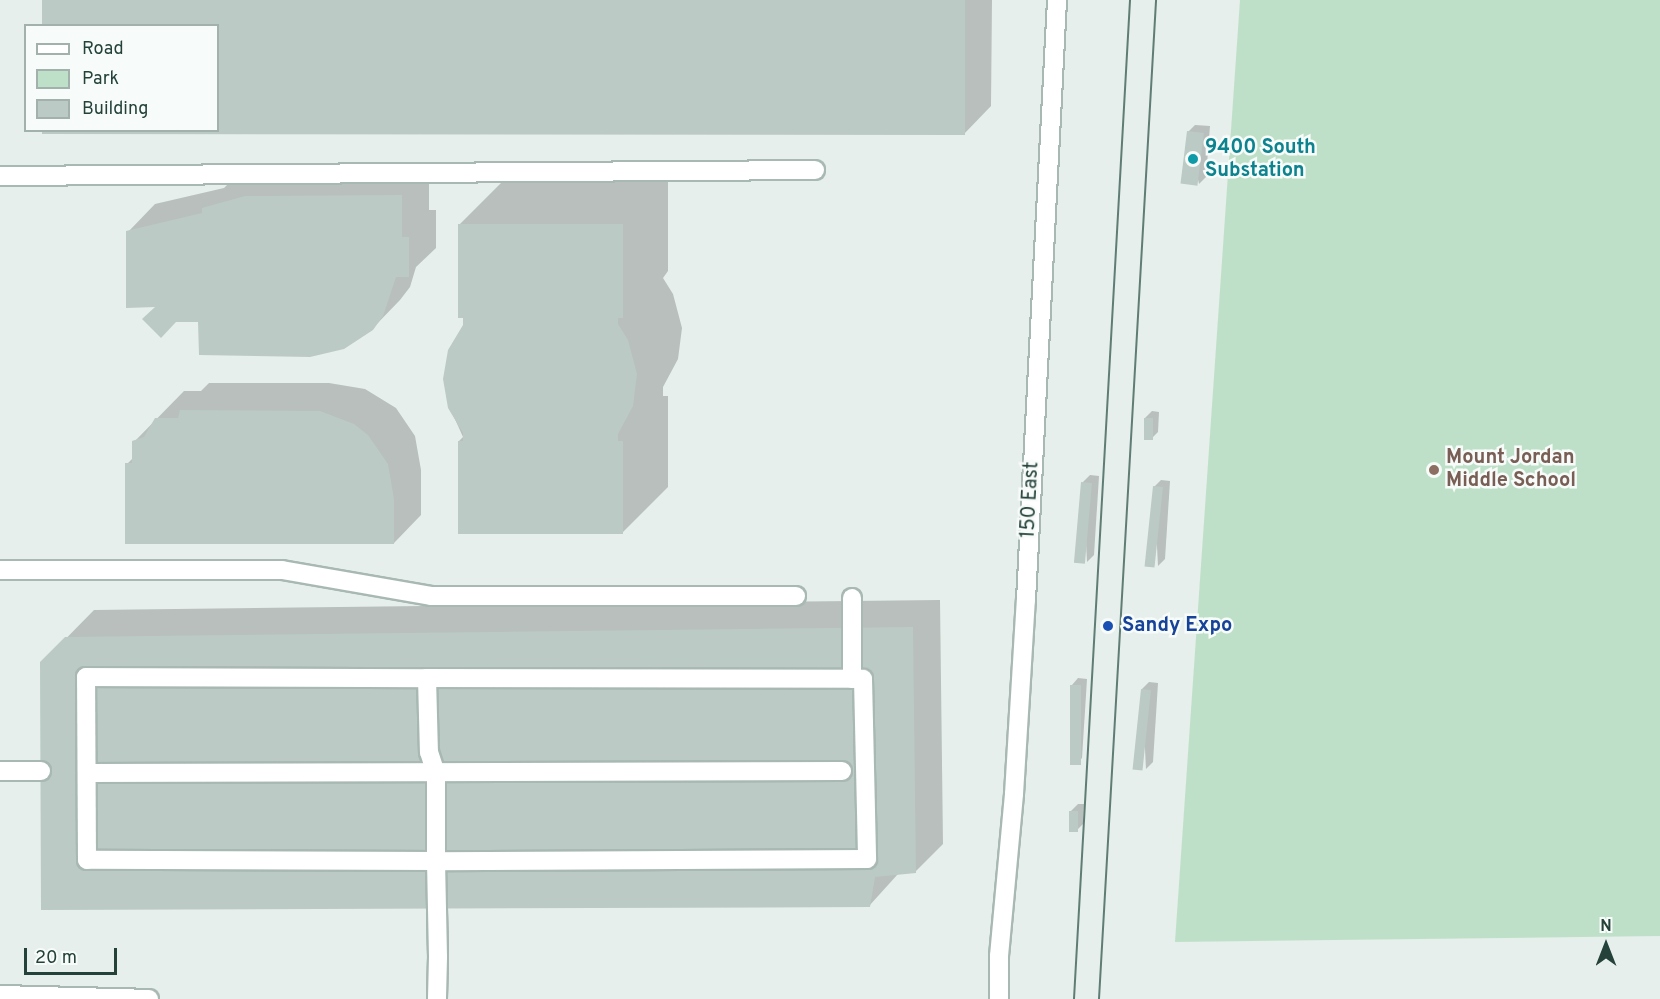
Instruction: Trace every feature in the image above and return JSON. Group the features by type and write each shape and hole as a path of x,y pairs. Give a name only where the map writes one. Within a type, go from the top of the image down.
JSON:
{"street":[{"name":"150 East","path":"999,999 999,956 1014,794 1025,611 1057,0"},
{"path":"0,176 815,170"},
{"path":"0,570 282,570 430,596 796,596"},
{"path":"852,598 852,679"},
{"path":"86,677 852,679 863,679 867,860 87,860 86,677"},
{"path":"427,678 429,752 436,774 437,999"},
{"path":"0,771 41,771"},
{"path":"87,773 436,774 842,771"},
{"path":"0,995 149,999"}],"green space":[{"name":"Mount Jordan Middle School","path":"1240,0 1660,0 1660,936 1175,942"}],"building":[{"path":"42,0 965,0 965,135 42,134 42,132 219,132 219,24 42,24"},
{"name":"9400 South Substation","path":"1187,131 1204,133 1197,186 1181,184"},
{"path":"402,195 402,237 409,237 409,277 396,277 383,316 373,330 344,349 310,357 199,355 198,322 176,322 161,338 142,319 155,307 126,308 126,231 202,213 202,208 245,196"},
{"path":"458,224 623,224 623,318 618,318 618,324 628,340 637,374 633,406 618,434 618,441 623,441 623,534 458,534 458,441 463,441 463,433 448,408 443,379 448,350 463,325 463,318 458,318"},
{"path":"180,410 320,411 354,424 368,435 388,464 394,499 394,544 125,544 125,463 132,463 132,441 144,437 155,418 178,418"},
{"path":"1144,418 1153,418 1153,440 1144,440"},
{"path":"1081,482 1092,483 1085,564 1074,563"},
{"path":"1153,486 1163,487 1154,568 1145,567"},
{"path":"913,627 916,873 875,877 870,907 41,910 40,662 65,637"},
{"path":"1070,685 1081,685 1081,765 1070,765"},
{"path":"1141,689 1151,690 1142,771 1133,770"},
{"path":"1069,811 1078,811 1078,832 1069,832"}],"tram line":[{"path":"1074,999 1130,0"},
{"path":"1099,999 1156,0"}],"place":[{"name":"9400 South Substation","path":"1193,159"},
{"name":"Mount Jordan Middle School","path":"1434,470"},
{"name":"Sandy Expo","path":"1108,626"}]}
